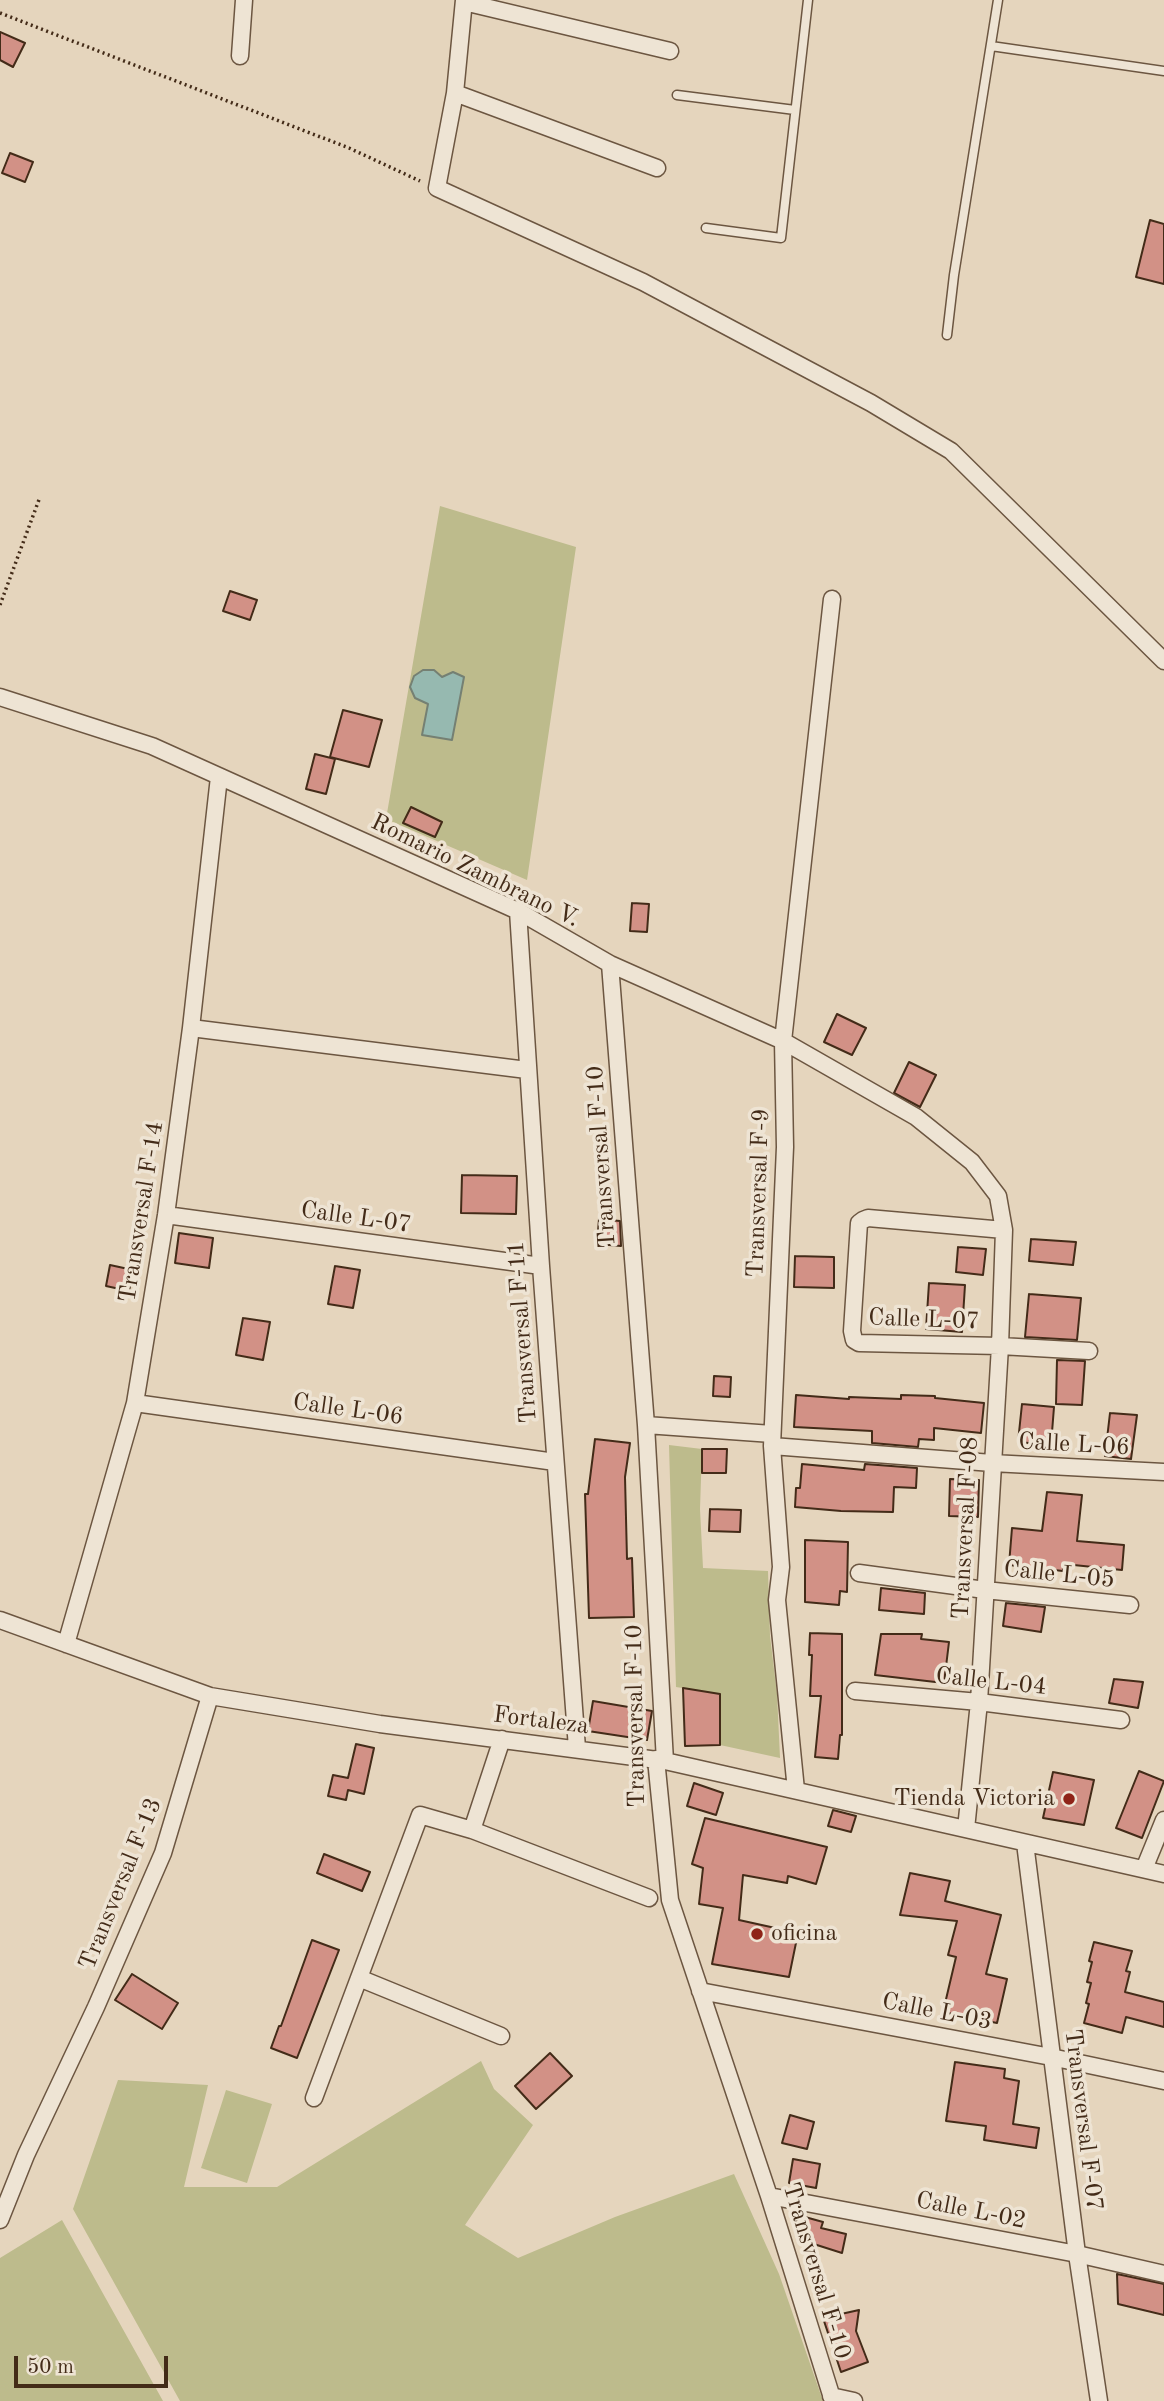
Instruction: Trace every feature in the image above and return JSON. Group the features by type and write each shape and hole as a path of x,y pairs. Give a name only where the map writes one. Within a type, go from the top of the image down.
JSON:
{"street":[{"path":"240,56 244,0"},
{"path":"670,51 464,1 455,93 437,188 643,282 871,402 951,451 1164,661"},
{"path":"455,93 657,168"},
{"name":"Transversal F-9","path":"796,1790 777,1600 781,1567 772,1440 785,1147 783,1041 832,599"},
{"name":"Romario Zambrano V.","path":"0,697 152,746 518,911 610,964 783,1041 916,1117 972,1162 998,1196 1004,1230"},
{"name":"Transversal F-14","path":"66,1644 135,1403 166,1215 191,1028 219,778"},
{"name":"Transversal F-11","path":"518,911 527,1070 577,1748"},
{"name":"Transversal F-10","path":"610,964 646,1425 670,1900 769,2196 832,2399"},
{"path":"191,1028 527,1070"},
{"name":"Calle L-07","path":"166,1215 541,1266"},
{"name":"Calle L-07","path":"1004,1230 863,1220 859,1223 852,1331 855,1340 859,1343 1089,1351"},
{"name":"Transversal F-08","path":"966,1829 979,1702 1000,1346 1004,1230"},
{"name":"Calle L-06","path":"135,1403 555,1462"},
{"name":"Calle L-06","path":"646,1425 992,1463 1164,1472"},
{"name":"Calle L-05","path":"859,1573 985,1590 1130,1605"},
{"name":"Fortaleza","path":"0,1620 210,1696 380,1724 661,1760 1164,1874"},
{"name":"Calle L-04","path":"855,1691 979,1702 1121,1720"},
{"name":"Transversal F-13","path":"0,2220 26,2155 96,2007 163,1853 210,1696"},
{"path":"472,1830 502,1739"},
{"path":"314,2098 420,1815 472,1830 649,1898"},
{"path":"1144,1869 1164,1820"},
{"name":"Transversal F-07","path":"1026,1843 1051,2057 1099,2401"},
{"path":"359,1978 501,2036"},
{"name":"Calle L-03","path":"700,1991 1164,2081"},
{"name":"Calle L-02","path":"769,2196 1077,2254 1164,2274"},
{"path":"832,2399 854,2401"}],"lane":[{"path":"706,228 781,238 808,0"},
{"path":"947,335 954,275 998,0"},
{"path":"991,46 1164,71"},
{"path":"677,94 795,110"}],"path":[{"path":"0,13 349,148 437,188"},
{"path":"0,605 40,497"}],"shaded area":[{"path":"440,506 576,547 527,880 386,819"},
{"path":"669,1445 702,1449 700,1509 703,1568 768,1571 770,1636 777,1694 780,1758 720,1745 720,1694 676,1687"},
{"path":"481,2061 494,2089 533,2125 465,2225 518,2258 615,2217 734,2174 779,2274 823,2401 180,2401 73,2209 118,2080 208,2085 184,2187 277,2187"},
{"path":"226,2090 272,2104 247,2183 201,2168"},
{"path":"62,2220 163,2401 0,2401 0,2258"}],"water":[{"path":"423,670 434,670 442,677 453,672 464,677 452,740 422,735 428,704 415,698 410,687 414,676"}],"building":[{"path":"0,32 25,43 13,67 0,60"},
{"path":"10,153 33,162 25,182 2,173"},
{"path":"1150,220 1164,224 1164,284 1136,277"},
{"path":"230,591 257,600 250,620 223,611"},
{"path":"343,710 382,720 369,767 330,757"},
{"path":"315,754 335,759 326,794 306,789"},
{"path":"411,807 442,822 435,837 403,823"},
{"path":"632,903 649,904 647,932 630,931"},
{"path":"837,1014 866,1028 852,1055 824,1042"},
{"path":"909,1062 936,1075 920,1107 894,1093"},
{"path":"462,1175 517,1176 516,1214 461,1213"},
{"path":"599,1219 620,1221 621,1246 597,1244"},
{"path":"179,1233 213,1238 209,1268 175,1263"},
{"path":"1031,1239 1076,1242 1073,1265 1029,1261"},
{"path":"958,1247 986,1249 983,1275 956,1272"},
{"path":"795,1256 834,1257 834,1288 794,1287"},
{"path":"110,1265 133,1270 129,1291 106,1286"},
{"path":"335,1266 360,1270 353,1308 328,1304"},
{"path":"929,1283 965,1285 962,1332 926,1329"},
{"path":"1029,1294 1081,1298 1077,1340 1025,1337"},
{"path":"243,1318 270,1322 263,1360 236,1355"},
{"path":"1057,1360 1085,1361 1082,1405 1056,1404"},
{"path":"714,1376 731,1377 730,1397 713,1396"},
{"path":"796,1395 849,1399 901,1399 901,1395 935,1396 984,1403 981,1433 934,1428 934,1440 919,1439 918,1447 872,1443 872,1431 794,1427"},
{"path":"1022,1404 1054,1407 1051,1445 1018,1442"},
{"path":"1110,1413 1137,1415 1131,1459 1105,1456"},
{"path":"595,1439 630,1443 625,1477 627,1559 632,1558 634,1617 589,1618 585,1494 588,1494"},
{"path":"702,1449 727,1449 726,1473 702,1473"},
{"path":"802,1464 864,1470 865,1464 917,1468 916,1488 894,1487 893,1512 795,1507"},
{"path":"950,1479 979,1480 978,1517 949,1516"},
{"path":"1047,1492 1082,1495 1077,1541 1124,1545 1122,1570 1064,1564 1063,1571 1009,1565 1012,1528 1042,1531"},
{"path":"710,1509 741,1510 740,1532 709,1531"},
{"path":"805,1540 848,1542 847,1592 840,1591 839,1605 805,1602"},
{"path":"881,1588 925,1593 924,1614 879,1610"},
{"path":"1006,1603 1045,1607 1041,1632 1003,1626"},
{"path":"810,1633 842,1634 842,1735 838,1759 815,1757 821,1696 810,1696"},
{"path":"881,1634 922,1634 921,1639 949,1642 944,1683 875,1675"},
{"path":"1114,1679 1143,1682 1138,1708 1109,1703"},
{"path":"683,1688 720,1694 720,1745 685,1746"},
{"path":"593,1701 652,1711 647,1740 588,1731"},
{"path":"356,1744 374,1748 364,1794 348,1790 346,1800 328,1796 333,1775 348,1778"},
{"path":"1139,1771 1164,1781 1142,1838 1116,1828"},
{"name":"Tienda Victoria","path":"1053,1772 1094,1780 1084,1825 1043,1818"},
{"path":"694,1783 723,1793 716,1815 687,1806"},
{"path":"833,1810 856,1816 851,1832 828,1826"},
{"path":"705,1818 827,1847 816,1884 788,1876 787,1883 743,1875 739,1920 798,1933 789,1977 712,1964 723,1908 699,1904 703,1868 692,1864"},
{"path":"324,1854 370,1872 362,1891 317,1873"},
{"path":"910,1873 950,1881 945,1901 1001,1915 986,1974 1007,1979 997,2023 943,2012 956,1957 948,1955 957,1921 900,1915"},
{"path":"312,1940 339,1950 297,2058 271,2048"},
{"path":"1094,1942 1132,1951 1126,1971 1130,1972 1125,1992 1164,2002 1164,2027 1126,2017 1122,2033 1084,2023 1091,1983 1087,1982 1092,1962 1089,1961"},
{"path":"132,1974 178,2003 162,2029 115,2000"},
{"path":"550,2053 572,2076 536,2109 515,2086"},
{"path":"955,2062 1005,2069 1004,2078 1019,2081 1013,2124 1039,2128 1036,2148 984,2140 986,2126 946,2121"},
{"path":"790,2115 814,2122 807,2149 782,2143"},
{"path":"793,2159 820,2164 816,2188 789,2183"},
{"path":"805,2217 823,2222 821,2228 846,2234 842,2253 798,2239"},
{"path":"1117,2274 1164,2284 1164,2315 1118,2304"},
{"path":"859,2310 856,2331 868,2362 841,2372 823,2318"}],"place":[{"name":"Tienda Victoria","path":"1069,1799"},
{"name":"oficina","path":"757,1934"}]}
